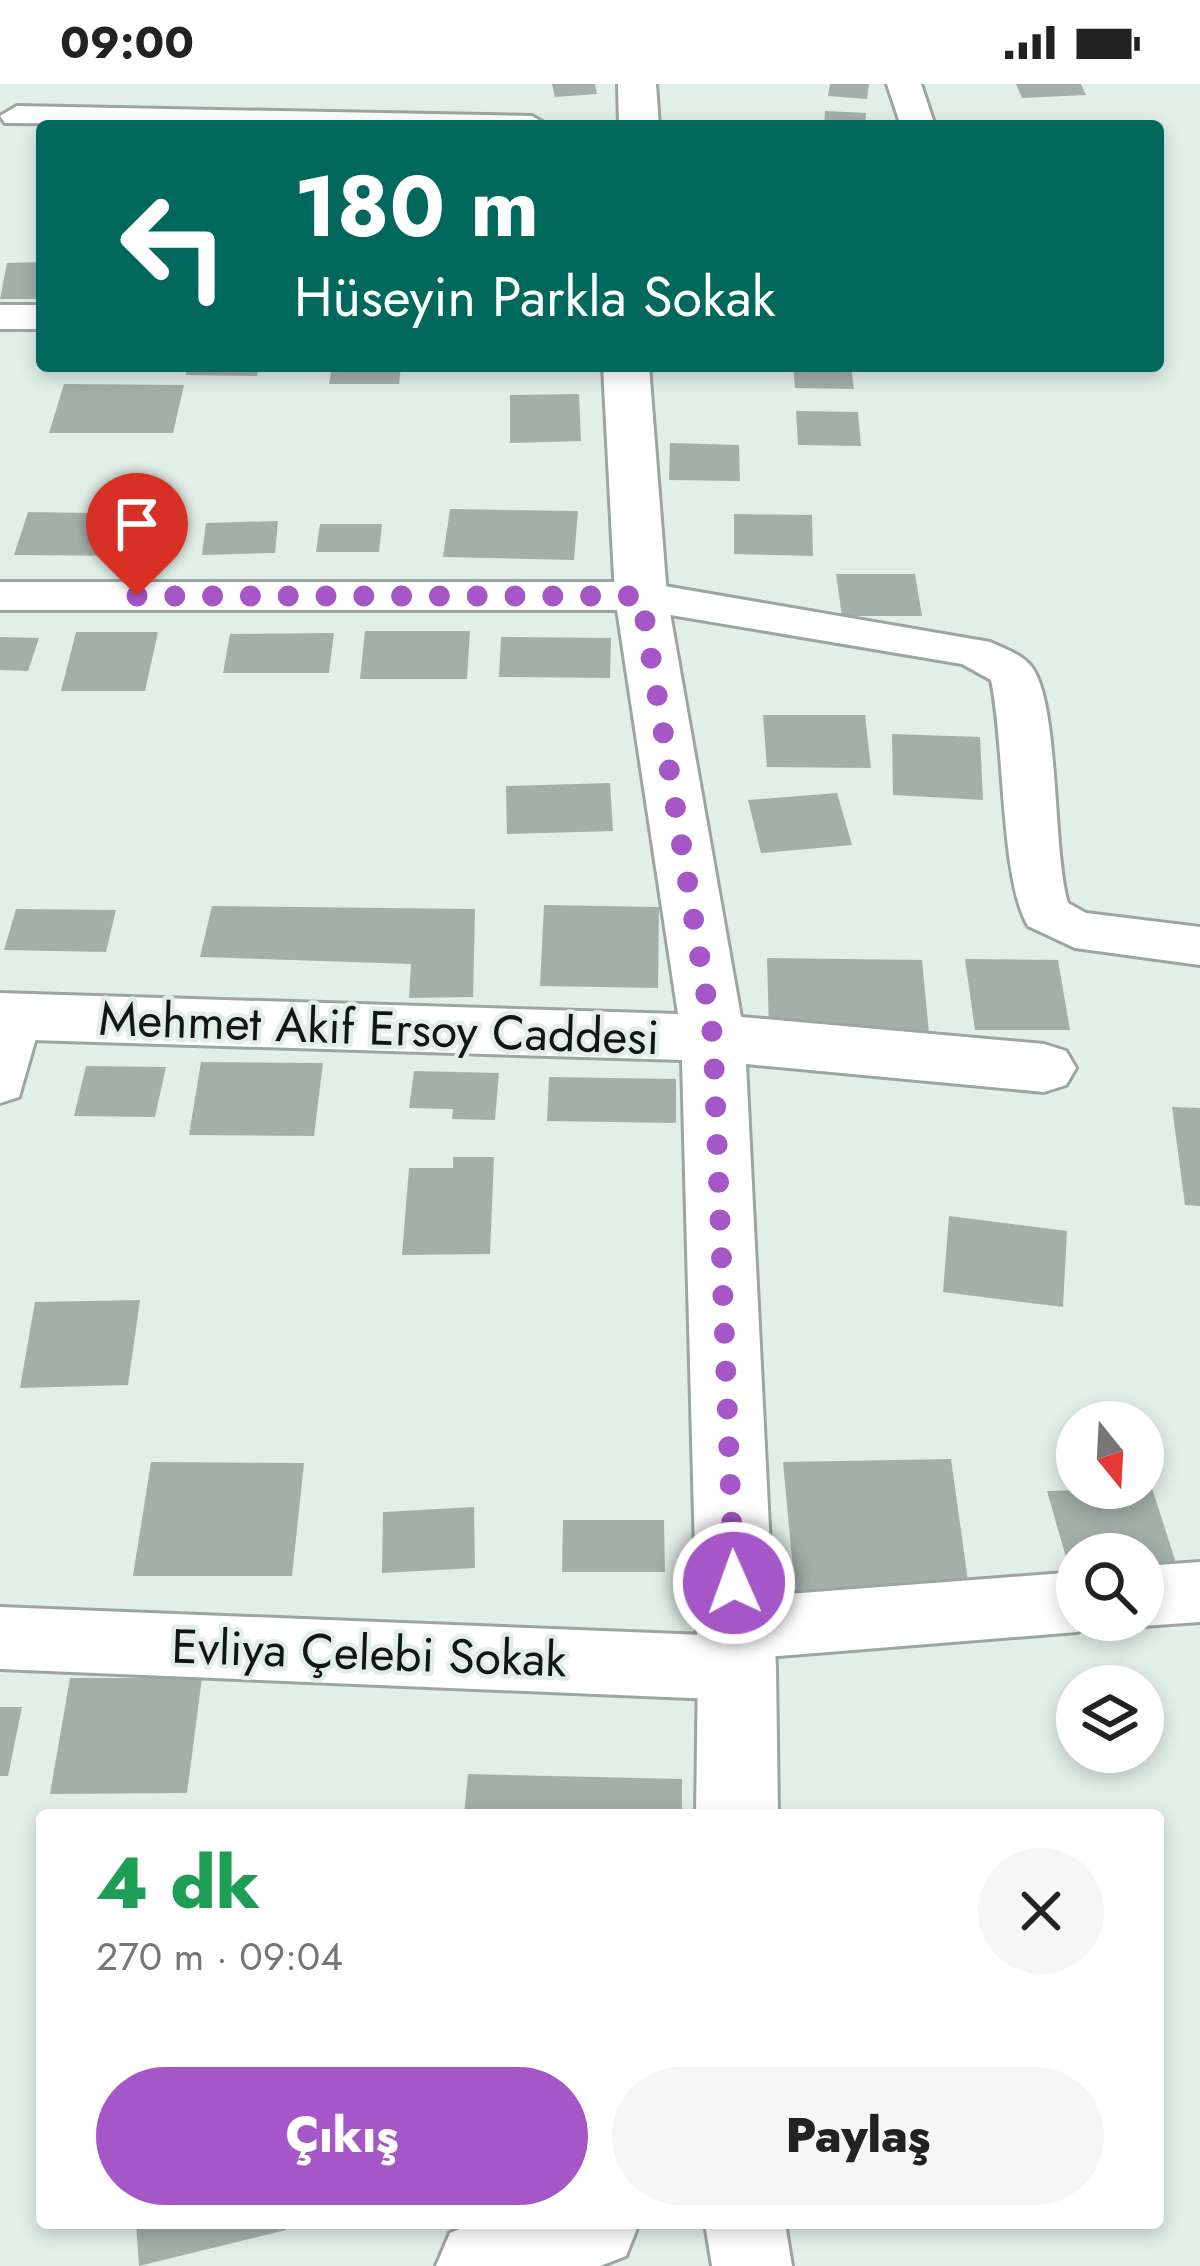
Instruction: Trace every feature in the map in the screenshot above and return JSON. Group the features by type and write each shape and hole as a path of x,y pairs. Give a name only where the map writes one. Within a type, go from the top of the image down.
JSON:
{"street":[{"path":"637,84 639,120"},
{"path":"904,84 915,120"},
{"path":"18,113 295,120"},
{"path":"0,317 36,317"},
{"path":"626,372 641,596 713,1038 736,1648 737,1809"},
{"path":"0,596 641,596 974,652 1012,672 1025,729 1039,890 1046,914 1075,930 1200,946"},
{"path":"0,1082 8,1016"},
{"name":"Mehmet Akif Ersoy Caddesi","path":"8,1016 713,1038 1044,1068"},
{"path":"1164,1595 1200,1592"},
{"name":"Evliya Çelebi Sokak","path":"0,1638 736,1648 1056,1605"},
{"path":"483,2266 578,2229"},
{"path":"747,2229 752,2266"}],"building":[{"path":"552,84 595,84 597,94 555,97"},
{"path":"830,84 869,84 867,99 828,96"},
{"path":"1016,84 1081,84 1086,95 1022,98"},
{"path":"825,111 866,113 865,120 824,120"},
{"path":"36,262 36,299 0,299 7,263"},
{"path":"187,372 258,372 257,376"},
{"path":"331,372 400,372 399,384 329,384"},
{"path":"794,372 852,372 854,389 795,388"},
{"path":"64,384 184,385 173,433 49,433"},
{"path":"579,394 581,441 510,443 510,395"},
{"path":"796,411 858,412 861,446 798,445"},
{"path":"670,443 739,445 740,481 669,480"},
{"path":"450,509 578,511 574,560 443,557"},
{"path":"28,512 148,514 136,556 14,555"},
{"path":"734,514 812,515 813,556 734,554"},
{"path":"278,521 275,553 202,555 206,523"},
{"path":"320,524 382,524 379,552 316,552"},
{"path":"836,574 915,574 922,616 842,616"},
{"path":"365,631 470,631 467,679 360,679"},
{"path":"76,632 158,632 145,691 61,691"},
{"path":"334,633 329,673 223,673 230,634"},
{"path":"0,637 39,638 28,671 0,670"},
{"path":"501,637 611,638 610,678 499,677"},
{"path":"763,715 865,715 871,768 767,767"},
{"path":"892,734 980,737 983,800 893,795"},
{"path":"610,783 613,831 507,834 506,786"},
{"path":"837,793 852,845 761,853 748,800"},
{"path":"544,905 659,907 658,988 540,986"},
{"path":"212,906 475,909 473,997 409,998 411,964 200,957"},
{"path":"16,909 116,910 106,952 4,950"},
{"path":"767,958 922,960 929,1033 769,1031"},
{"path":"965,959 1058,960 1070,1030 975,1030"},
{"path":"201,1062 323,1063 314,1136 189,1135"},
{"path":"86,1066 166,1067 155,1117 74,1116"},
{"path":"414,1071 499,1073 495,1120 452,1119 453,1109 409,1108"},
{"path":"549,1077 676,1079 676,1123 547,1121"},
{"path":"1172,1107 1200,1108 1200,1206 1185,1205"},
{"path":"453,1157 494,1157 490,1254 402,1255 409,1168 453,1168"},
{"path":"949,1216 1067,1231 1063,1307 943,1292"},
{"path":"140,1300 128,1385 20,1388 35,1302"},
{"path":"951,1459 969,1588 795,1591 783,1462"},
{"path":"151,1462 304,1463 292,1576 133,1576"},
{"path":"1047,1491 1056,1491 1056,1509 1159,1509 1177,1566 1164,1568 1164,1533 1059,1533"},
{"path":"474,1507 475,1568 382,1573 383,1512"},
{"path":"563,1520 664,1520 665,1572 562,1572"},
{"path":"70,1678 202,1678 187,1793 50,1794"},
{"path":"0,1707 22,1707 8,1776 0,1776"},
{"path":"468,1774 682,1779 682,1809 465,1809"},
{"path":"136,2229 286,2229 286,2230 139,2266"}],"route":[{"path":"137,596 641,596 713,1038 734,1583"}]}
